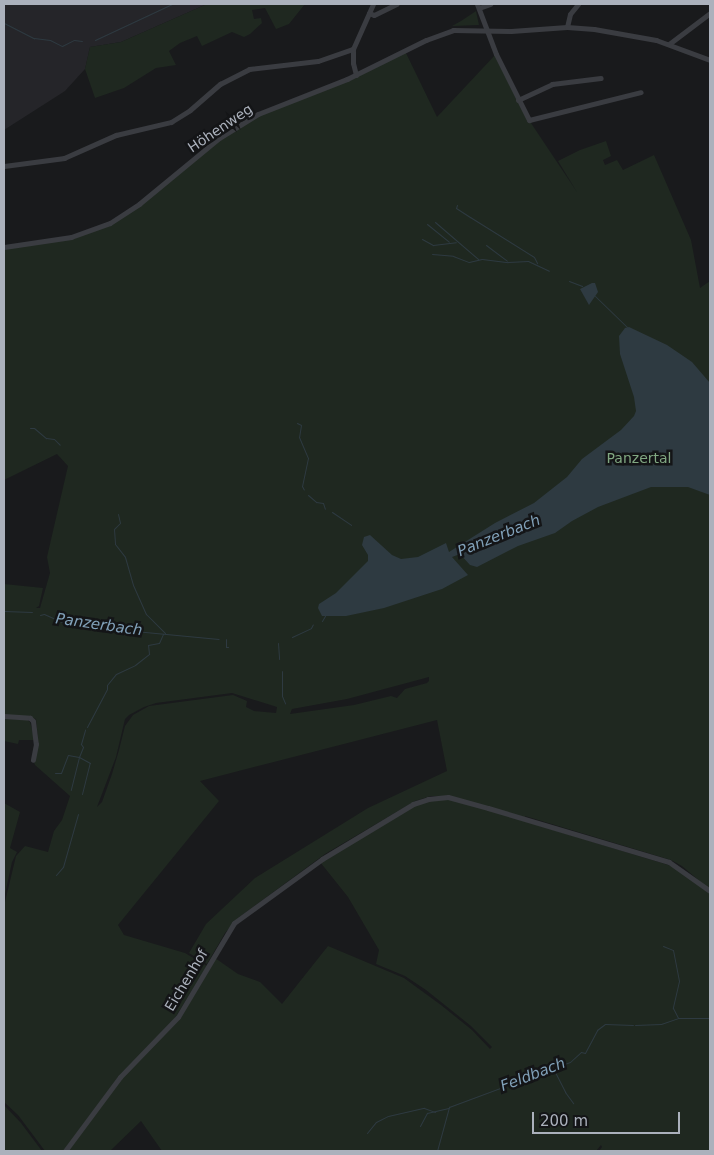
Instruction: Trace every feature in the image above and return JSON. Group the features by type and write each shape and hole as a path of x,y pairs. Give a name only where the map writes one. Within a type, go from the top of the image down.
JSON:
{"street":[{"path":"356,75 352,63 353,49 373,4"},
{"path":"369,13 374,15 398,4"},
{"path":"490,4 478,6 486,30 529,120 641,92"},
{"path":"567,27 570,14 578,4"},
{"path":"669,44 710,13"},
{"name":"Höhenweg","path":"4,247 72,237 110,223 128,213 207,148 239,125 282,103 356,75 447,32 567,27 616,32 669,44 710,60"},
{"path":"4,166 64,158 116,135 171,122 190,110 220,84 249,68 318,61 353,49"},
{"path":"518,100 552,84 601,78"},
{"path":"4,716 30,718 33,721 36,744 33,760"},
{"name":"Eichenhof","path":"65,1151 120,1077 178,1017 234,924 322,859 413,804 435,798 448,797 669,862 710,891"}],"shaded area":[{"path":"4,4 207,4 121,42 90,47 85,69 65,91 4,130"}],"green space":[{"path":"207,4 305,4 289,24 276,29 265,8 252,10 254,19 261,18 262,23 250,34 244,37 232,32 202,46 197,36 180,43 169,51 176,65 156,68 124,88 95,98 85,69 90,47 121,42"},
{"path":"476,11 479,25 452,26 461,21"},
{"name":"Panzertal","path":"405,51 437,117 496,54 529,120 577,192 558,161 580,150 606,141 611,156 603,160 605,165 617,160 623,170 654,155 691,240 700,288 710,281 710,890 682,866 671,860 525,816 527,822 675,867 710,893 710,1151 599,1151 602,1147 601,1145 596,1151 162,1151 141,1121 110,1151 67,1151 121,1079 181,1017 215,958 238,974 260,982 282,1004 328,946 404,978 472,1030 490,1049 492,1047 471,1026 426,990 405,976 376,964 379,950 348,897 320,862 407,808 429,800 448,799 447,796 431,796 415,801 325,854 238,918 225,933 207,964 189,953 206,924 255,878 368,808 447,771 437,720 200,781 219,801 118,925 124,935 185,953 207,966 175,1018 118,1078 71,1143 63,1151 45,1151 18,1115 4,1102 4,906 16,856 25,846 48,852 54,831 62,820 70,796 35,765 33,760 37,750 38,739 36,719 22,716 30,722 35,740 19,740 18,744 4,741 4,584 43,588 39,606 36,608 40,608 50,573 47,557 68,466 57,454 4,480 4,247 71,237 110,223 139,204 219,138 258,114 347,79","holes":["429,677 427,683 405,689 397,698 391,696 354,705 290,714 292,709 347,699","232,693 277,707 276,713 254,711 246,707 247,701 233,695 149,706 133,715 125,726 112,774 102,802 97,807 116,757 125,719 129,715 144,707 156,703"]},
{"path":"4,803 20,812 10,848 17,852 12,862 4,899"},
{"path":"4,1105 21,1123 42,1151 4,1151"}],"water":[{"path":"595,283 598,292 589,305 580,289"},
{"path":"629,327 667,345 692,362 710,383 710,495 688,487 651,487 598,507 555,533 518,546 477,567 470,565 460,554 452,557 468,575 442,589 384,608 346,616 322,616 318,608 319,604 336,593 368,561 368,555 362,545 364,537 370,535 392,555 401,559 418,557 446,543 449,552 495,523 534,503 567,477 582,459 621,430 634,416 636,411 634,397 620,354 619,336 625,328"}],"waterway":[{"path":"95,40 172,4"},
{"path":"4,23 34,38 50,40 62,46 74,40 82,41"},
{"path":"457,205 456,208 534,257 537,263"},
{"path":"435,222 478,259"},
{"path":"427,224 449,242"},
{"path":"422,239 433,245 456,242"},
{"path":"486,245 507,261"},
{"path":"432,254 453,256 469,262 482,259 508,262 528,261 549,271"},
{"path":"569,281 582,286"},
{"path":"595,296 628,328"},
{"path":"297,423 301,425 299,437 308,458 302,486 304,490"},
{"path":"30,428 34,428 46,438 54,439 60,445"},
{"path":"308,495 316,502 323,503 325,509"},
{"path":"332,512 351,525"},
{"path":"118,514 120,523 114,529 115,544 125,557 133,585 146,614 165,633"},
{"name":"Panzerbach","path":"4,611 32,612"},
{"name":"Panzerbach","path":"40,615 44,614 66,624 119,627 124,630 219,639"},
{"name":"Panzerbach","path":"322,621 325,616"},
{"name":"Panzerbach","path":"292,637 311,628 313,624"},
{"path":"87,727 107,689 107,685 116,674 135,665 149,654 148,645 159,643 163,634"},
{"name":"Panzerbach","path":"226,639 226,647 228,647"},
{"path":"278,643 279,659"},
{"path":"282,671 282,696 285,703"},
{"path":"82,794 90,763 79,757 83,747 81,744 85,730"},
{"path":"55,773 61,773 68,755 79,757 71,790"},
{"path":"56,875 63,867 78,814"},
{"path":"663,946 673,950 679,981 673,1008 678,1018"},
{"name":"Feldbach","path":"635,1025 661,1024 678,1018 710,1018"},
{"name":"Feldbach","path":"437,1151 449,1107 570,1062 581,1052 585,1053 597,1030 605,1024 633,1025"},
{"path":"554,1070 573,1103"},
{"name":"Feldbach","path":"367,1133 376,1122 388,1116 424,1108 435,1112"},
{"name":"Feldbach","path":"420,1126 427,1113 448,1108"}]}
